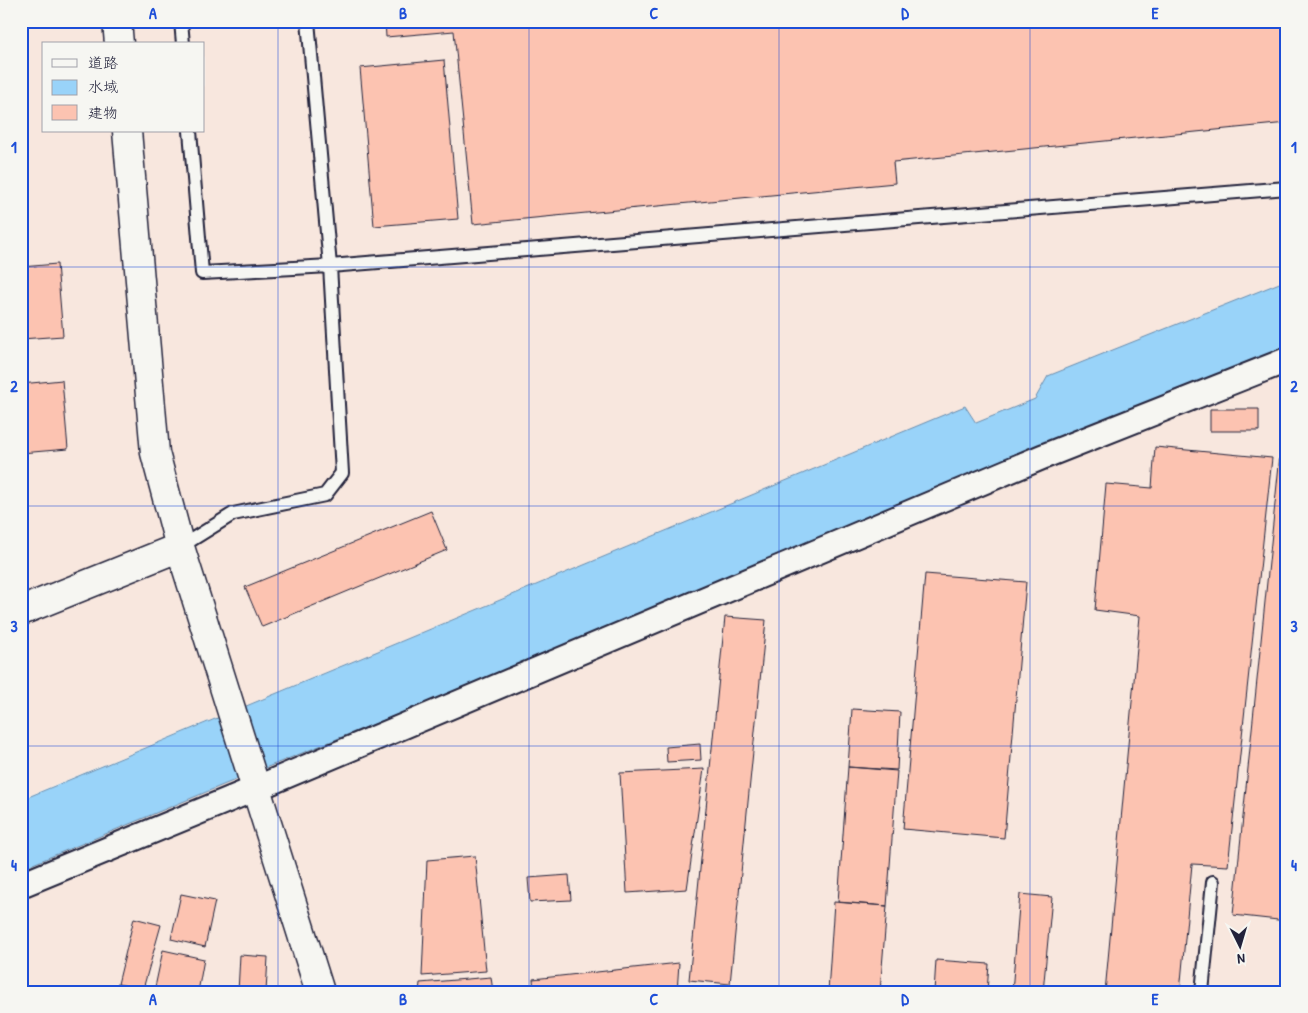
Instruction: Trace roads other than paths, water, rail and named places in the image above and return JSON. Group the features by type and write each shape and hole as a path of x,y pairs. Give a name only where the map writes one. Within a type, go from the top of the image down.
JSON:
{"street":[{"path":"117,21 119,42"},
{"path":"127,132 155,453 180,547 320,992"},
{"path":"21,884 257,788 1042,457 1287,360"},
{"path":"21,611 180,547"}],"lane":[{"path":"181,21 183,42"},
{"path":"180,547 233,514 324,495 342,474 330,266 308,21"},
{"path":"190,132 202,273 330,266 1287,188"},
{"path":"1202,992 1213,882"}],"water":[{"path":"1287,280 1287,355 223,785 21,869 21,800 965,406 976,423 1035,399 1048,376"}]}
